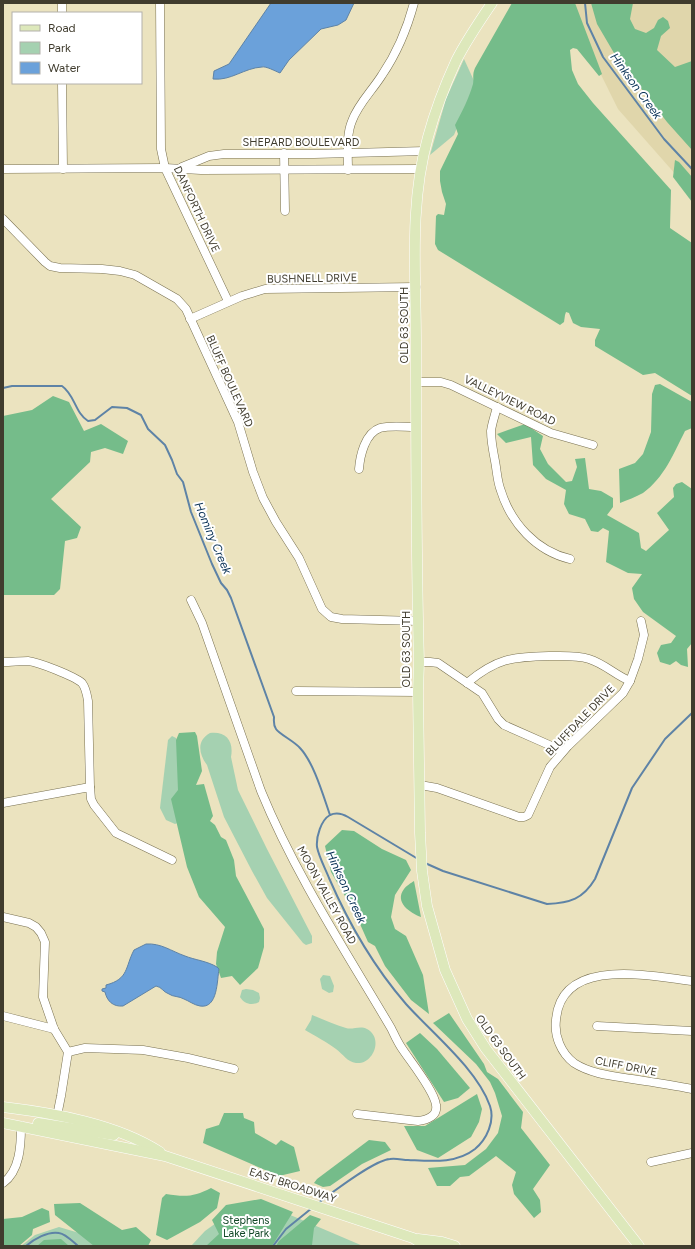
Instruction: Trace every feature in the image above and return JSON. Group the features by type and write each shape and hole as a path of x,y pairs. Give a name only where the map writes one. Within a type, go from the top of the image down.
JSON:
{"main road":[{"name":"OLD 63 SOUTH","path":"492,3 474,30 457,61 442,94 421,169 415,223 415,427 419,662 418,692 420,833 424,889 427,906 445,970 467,1019 486,1049 639,1246"},
{"name":"EAST BROADWAY","path":"3,1107 28,1110 97,1124 144,1142 165,1156"},
{"path":"21,1126 22,1123 26,1121 77,1128 112,1136 122,1134"},
{"name":"EAST BROADWAY","path":"3,1123 165,1156 296,1198 413,1238 442,1242 455,1246"},
{"name":"EAST BROADWAY","path":"413,1238 426,1246"}],"street":[{"name":"DANFORTH DRIVE","path":"160,3 161,149 165,168 228,302"},
{"path":"348,170 351,122 366,95 382,76 402,40 414,3"},
{"path":"62,84 63,169"},
{"name":"SHEPARD BOULEVARD","path":"180,168 209,156 224,154 425,151"},
{"path":"284,153 285,211"},
{"name":"SHEPARD BOULEVARD","path":"3,169 421,169"},
{"name":"BLUFF BOULEVARD","path":"3,219 50,266 60,268 120,271 135,275 180,301 186,309 238,422 252,472 263,498 301,562 322,609 332,617 342,619 418,621"},
{"name":"BUSHNELL DRIVE","path":"190,319 254,292 277,288 416,287"},
{"name":"VALLEYVIEW ROAD","path":"416,382 441,382 460,388 551,433 593,445"},
{"path":"497,407 491,436 499,483 506,503 518,524 532,539 554,554 570,559"},
{"path":"359,469 360,459 365,445 375,430 385,427 415,427"},
{"name":"MOON VALLEY ROAD","path":"192,600 202,623 261,791 271,815 319,906 391,1028 399,1045 433,1096 436,1106 435,1113 432,1117 426,1120 418,1121 357,1114"},
{"name":"BLUFFDALE DRIVE","path":"420,785 431,786 514,816 524,817 530,812 547,773 562,752 612,704 630,681 638,660 644,635 641,621"},
{"path":"467,683 492,665 510,659 527,656 571,656 589,659 601,664 630,681"},
{"path":"3,662 29,661 43,665 74,678 82,684 88,701 90,787 91,799 94,805 116,833 172,860"},
{"path":"419,662 438,663 482,693 504,725 562,752"},
{"path":"296,691 418,692"},
{"path":"3,802 90,787"},
{"path":"3,917 29,923 36,927 44,938 46,949 43,997 54,1029 68,1052 57,1116"},
{"name":"CLIFF DRIVE","path":"692,981 636,975 615,975 589,978 576,984 566,993 558,1008 555,1024 562,1050 574,1062 585,1068 598,1073 692,1090"},
{"path":"3,1016 54,1029"},
{"path":"597,1026 692,1031"},
{"path":"68,1052 92,1048 143,1050 188,1058 234,1069"},
{"path":"3,1183 12,1175 17,1162 21,1126"},
{"path":"652,1162 692,1153"}],"shaded area":[{"path":"567,3 692,3 692,193 618,109 567,6"}],"green space":[{"path":"512,3 575,3 602,74 599,76 577,49 573,48 570,50 572,70 578,84 593,103 671,190 670,228 692,243 692,396 655,373 643,375 595,346 595,340 600,329 581,327 573,323 569,313 566,312 564,322 560,325 438,250 435,244 436,216 438,214 444,215 446,204 440,181 440,171 458,134 455,125 473,84 475,68"},
{"path":"591,3 633,3 630,19 635,29 646,33 654,28 658,20 663,17 668,21 670,28 661,36 657,50 675,67 692,61 692,150 667,122 614,53 597,24"},
{"path":"464,59 475,83 454,135 430,155 446,99"},
{"path":"675,160 679,162 692,177 692,202 673,177"},
{"path":"660,384 692,402 692,428 685,431 668,465 657,480 643,493 620,503 619,469 635,463 643,454 651,432 652,394 655,385"},
{"path":"53,396 69,402 84,431 101,424 128,441 123,454 105,448 91,452 90,462 51,499 81,527 77,538 65,541 60,589 54,595 3,595 3,416 32,410"},
{"path":"525,424 543,436 540,449 548,464 566,482 572,481 577,467 575,459 585,458 589,489 601,491 613,498 613,507 607,515 639,533 641,548 646,551 669,530 657,513 674,497 673,488 676,484 682,482 692,489 692,643 687,649 688,667 681,665 676,661 670,665 660,662 657,653 661,645 671,643 676,636 643,612 634,599 632,588 642,574 628,573 606,562 609,531 603,528 598,532 591,531 585,519 569,514 564,504 566,490 546,479 533,465 531,437 506,443 497,434"},
{"path":"195,732 197,736 202,771 196,785 204,784 213,816 210,821 215,825 221,837 226,840 234,860 236,876 264,929 264,947 258,968 240,985 232,976 221,978 216,964 217,952 225,927 199,897 187,867 171,799 178,790 176,740 179,733"},
{"path":"210,733 224,735 230,742 232,751 231,757 238,790 312,936 312,943 306,945 303,943 267,898 224,817 200,748 202,740"},
{"path":"172,736 176,738 177,741 180,822 175,824 166,820 160,808 168,740"},
{"path":"342,830 354,831 382,849 406,860 411,870 395,895 391,917 395,929 406,936 423,975 429,1014 411,1000 385,966 375,946 368,942 356,915 331,872 325,846"},
{"path":"414,881 421,917 408,910 402,903 401,898 401,894 404,889"},
{"path":"323,975 330,976 334,986 333,992 329,993 322,989 320,979"},
{"path":"246,989 259,993 259,1002 251,1004 246,1003 240,997 242,990"},
{"path":"449,1013 484,1064 487,1072 498,1079 523,1112 521,1128 550,1165 533,1189 540,1200 541,1212 534,1218 514,1194 512,1185 516,1172 496,1156 469,1176 460,1177 450,1186 437,1186 428,1168 465,1165 486,1149 498,1133 502,1116 490,1082 476,1064 433,1023"},
{"path":"312,1015 346,1028 362,1027 367,1029 375,1038 374,1050 371,1055 367,1060 362,1062 353,1062 325,1041 305,1030 311,1020"},
{"path":"420,1033 437,1049 470,1088 458,1098 444,1102 406,1043"},
{"path":"477,1094 482,1109 479,1122 471,1137 438,1158 417,1150 404,1126 425,1126"},
{"path":"224,1113 243,1113 244,1118 254,1122 255,1133 276,1145 281,1140 294,1147 300,1171 279,1176 203,1143 206,1129 219,1125"},
{"path":"369,1140 385,1142 391,1150 362,1164 330,1186 323,1187 314,1183 317,1179"},
{"path":"211,1188 220,1193 217,1208 200,1222 167,1240 156,1235 162,1198 166,1194 189,1196"},
{"path":"261,1199 293,1212 272,1246 206,1246 219,1234 212,1220 226,1205"},
{"path":"80,1203 122,1230 136,1227 151,1240 148,1246 94,1246 55,1215 54,1204"},
{"name":"Stephens Lake Park","path":"241,1205 281,1211 363,1246 191,1246 205,1231"},
{"path":"42,1208 49,1211 50,1222 33,1229 32,1235 19,1246 3,1246 3,1219 22,1217"},
{"path":"310,1215 321,1219 314,1228 311,1246 276,1246 279,1241"},
{"path":"59,1227 123,1246 21,1246 35,1235"},
{"path":"61,1239 69,1246 37,1246 44,1240"}],"water":[{"path":"271,3 354,3 346,20 338,25 321,29 289,60 280,73 262,67 226,78 213,79 214,71 229,64"},
{"path":"146,944 161,946 217,967 219,969 216,993 210,1003 206,1006 200,1006 171,995 160,987 156,986 123,1006 116,1006 111,1003 102,989 106,988 106,985 123,976 134,950"}],"waterway":[{"name":"Hinkson Creek","path":"585,3 587,23 603,57 664,139 692,169"},
{"name":"Hominy Creek","path":"3,388 12,386 62,386 70,394 80,413 88,421 95,420 112,407 127,408 141,415 148,429 165,445 177,474 183,482 191,512 212,564 221,583 231,598 274,717 275,728 297,745 305,754 318,780 330,815"},
{"name":"Hinkson Creek","path":"425,863 443,871 547,904 575,899 586,891 595,879 632,788 665,739 692,713"},
{"name":"Hinkson Creek","path":"318,1203 364,1170 383,1161 390,1159 426,1161 443,1160 468,1154 483,1140 491,1124 490,1106 484,1092 475,1079 465,1065 394,990 363,944 336,895 321,859 317,847 318,834 327,817 332,814 342,814 418,859"},
{"name":"Hinkson Creek","path":"273,1246 286,1229 312,1208"},
{"name":"Hinkson Creek","path":"26,1246 41,1236 50,1233 59,1233 64,1235 78,1246"}]}
